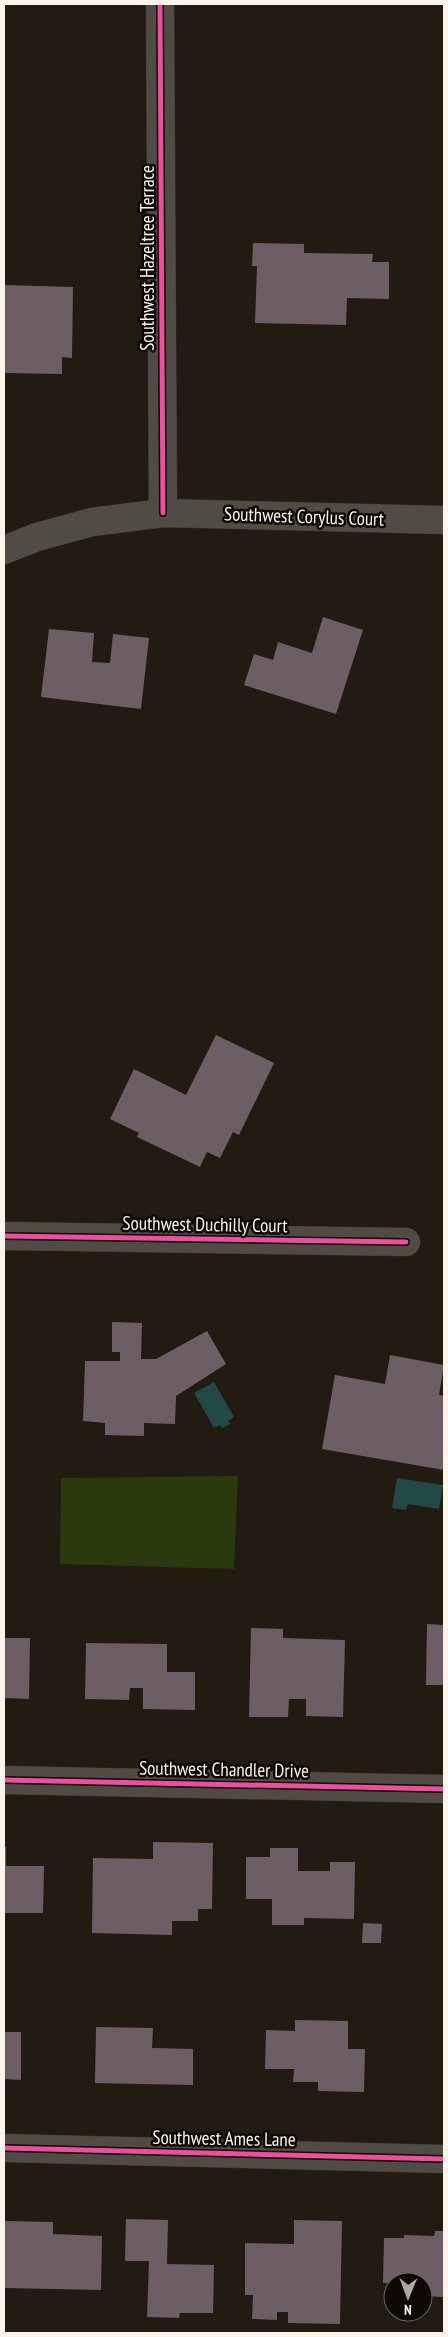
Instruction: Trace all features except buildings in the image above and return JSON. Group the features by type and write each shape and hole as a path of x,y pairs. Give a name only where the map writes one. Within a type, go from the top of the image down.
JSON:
{"street":[{"name":"Southwest Hazeltree Terrace","path":"160,4 164,512"},
{"name":"Southwest Corylus Court","path":"4,550 37,537 92,522 164,512 444,520"},
{"name":"Southwest Duchilly Court","path":"4,1236 406,1242"},
{"name":"Southwest Chandler Drive","path":"4,1780 444,1789"},
{"name":"Southwest Ames Lane","path":"4,2148 444,2159"}],"green space":[{"path":"238,1476 234,1569 60,1564 61,1478"}],"water":[{"path":"214,1382 234,1417 228,1421 230,1424 222,1428 220,1425 214,1428 194,1393"},
{"path":"397,1478 443,1485 439,1509 408,1504 406,1510 392,1508"}],"cycle path":[{"path":"160,4 163,513"},
{"path":"4,1236 406,1242"},
{"path":"4,1780 444,1789"},
{"path":"4,2148 444,2159"}]}
